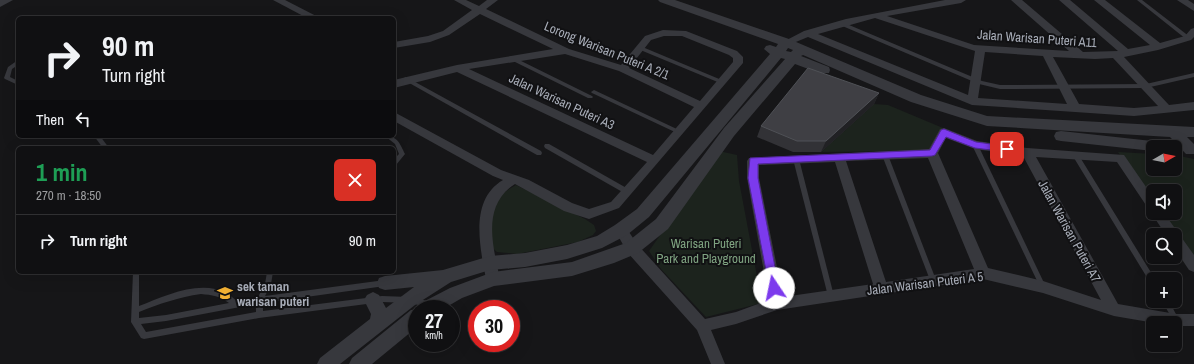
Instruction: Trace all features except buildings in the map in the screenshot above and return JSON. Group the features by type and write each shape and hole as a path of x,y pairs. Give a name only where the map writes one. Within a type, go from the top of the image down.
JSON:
{"street":[{"path":"0,4 8,0"},
{"path":"278,0 311,16"},
{"path":"288,5 297,0"},
{"name":"Lorong Warisan Puteri A 2/1","path":"459,0 565,51 623,69 702,106"},
{"path":"396,45 430,39 446,33 481,10 493,0"},
{"path":"664,0 790,51 946,118 988,131 1078,137 1146,145"},
{"path":"385,283 446,276 490,263 525,260 567,252 602,240 621,230 643,213 807,33 878,16 961,0"},
{"path":"1016,0 1070,48 1080,55"},
{"path":"1064,0 1121,54 1146,86 1167,109"},
{"path":"1099,0 1158,47"},
{"path":"1182,0 1194,8"},
{"name":"Jalan Warisan Puteri A11","path":"878,16 973,48 1080,55 1121,54 1158,47 1192,34"},
{"path":"396,117 497,173 512,180 525,183 568,208 589,214 615,205 628,192 738,63 738,57 733,53 683,32 663,33 648,38 623,69"},
{"path":"444,300 456,293 493,279 572,269 608,258 632,248 662,224 790,51 807,33"},
{"path":"807,33 972,101 1134,112 1194,106"},
{"path":"972,101 980,48"},
{"path":"396,83 406,79 457,68 511,58 565,51"},
{"path":"790,51 958,114 988,121 1194,132"},
{"path":"1046,52 1065,86 1075,108"},
{"name":"Jalan Warisan Puteri A3","path":"457,68 654,160"},
{"path":"932,153 944,132 975,145 1027,152 1120,158 1146,197"},
{"path":"1174,132 1193,151"},
{"path":"1182,150 1193,151"},
{"name":"Jalan Warisan Puteri A7","path":"1027,152 1114,310"},
{"path":"777,304 753,178 753,160 932,153"},
{"path":"932,153 983,273"},
{"path":"839,157 881,288"},
{"path":"493,279 487,234 487,208 497,190 512,180"},
{"path":"621,230 632,248 702,326 718,364"},
{"path":"1182,248 1194,266"},
{"name":"Jalan Warisan Puteri A 5","path":"702,326 736,318 777,304 983,273 1043,287 1114,310 1151,316"},
{"path":"409,300 446,276"},
{"path":"373,300 380,314 378,325"},
{"path":"326,364 408,301"},
{"name":"Jalan Warisan Puteri A 5","path":"1182,320 1194,320"},
{"path":"358,364 408,323"}],"lane":[{"path":"1139,0 1192,34"},
{"path":"842,24 976,80 1000,87 1146,86 1194,75"},
{"path":"640,48 722,82"},
{"path":"511,58 592,95 679,132"},
{"path":"16,64 10,68 7,78 16,82"},
{"path":"406,79 539,153"},
{"path":"98,138 104,146"},
{"path":"391,138 397,143 402,154 396,161"},
{"path":"975,145 1043,287"},
{"path":"547,146 628,192"},
{"path":"885,155 933,280"},
{"path":"1076,156 1147,272"},
{"path":"796,159 831,296"},
{"path":"136,274 136,322 144,336 259,316 373,300 408,300"},
{"path":"259,316 260,300 268,284 270,274"},
{"path":"136,322 166,318 260,300 385,283 393,286 426,289"},
{"path":"136,310 190,292 205,291 212,291 229,297 235,304"}],"green space":[{"path":"874,104 888,105 943,128 928,151 821,152"},
{"name":"Warisan Puteri Park and Playground","path":"719,151 737,155 739,181 762,303 706,317 661,269 649,251"},
{"path":"1118,152 1146,154 1146,176 1182,176 1182,156 1194,159 1194,260 1182,243 1182,228 1172,228 1166,220 1182,220 1182,184 1146,184 1146,191"},
{"path":"516,185 585,219 594,225 596,231 593,235 578,242 517,254 497,252 489,245 489,217 494,203 499,197"}],"place":[{"name":"sek taman warisan puteri","path":"225,293"}],"route":[{"path":"774,288 753,178 753,160 932,153 944,132 975,145 1007,149"}]}
